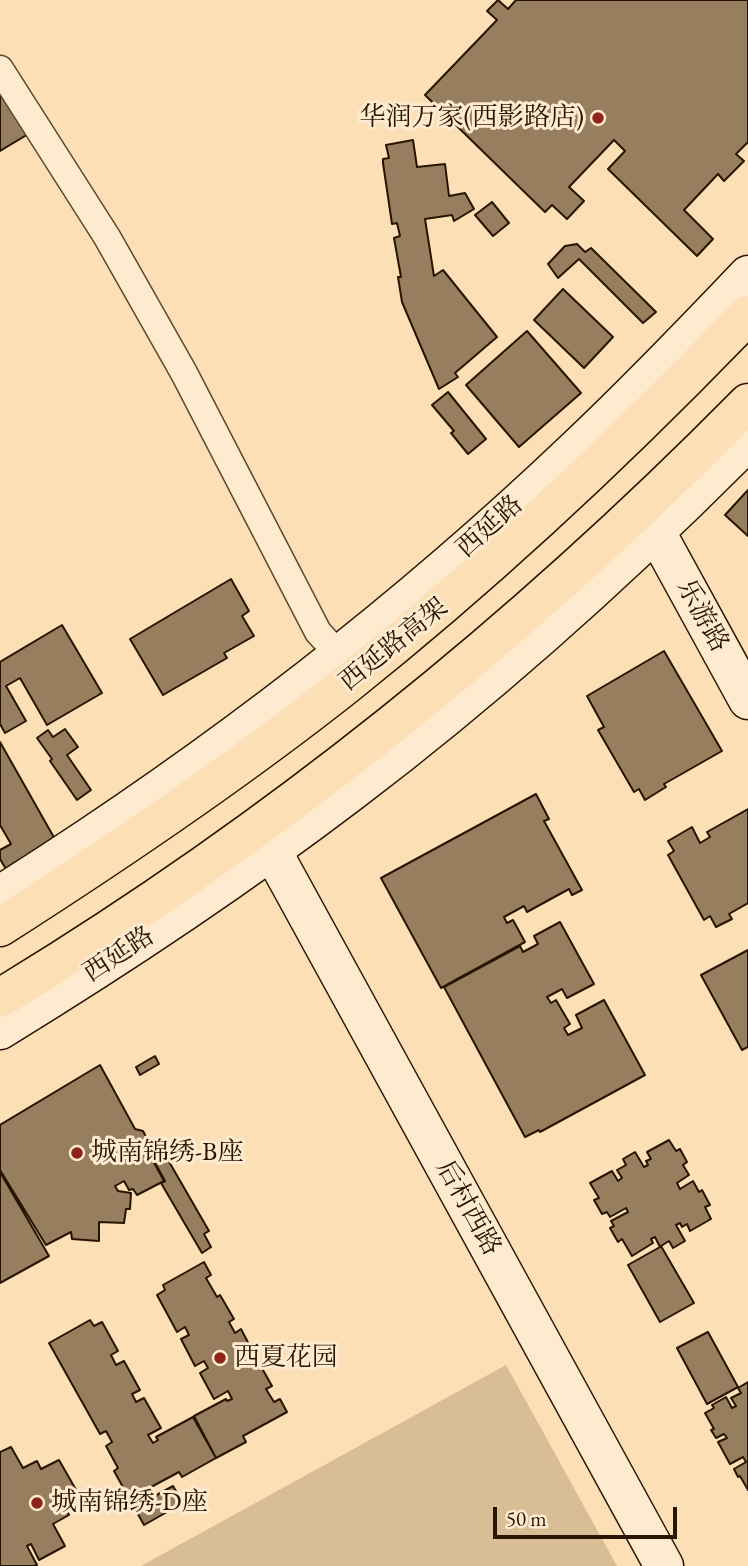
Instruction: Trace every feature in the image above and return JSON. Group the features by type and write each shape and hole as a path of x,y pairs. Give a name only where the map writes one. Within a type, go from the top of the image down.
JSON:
{"highway":[{"name":"西延路高架","path":"0,927 212,785 387,651 561,500 665,400 748,314"},
{"path":"0,998 186,878 384,732 559,584 657,493 748,402"}],"main road":[{"name":"西延路","path":"0,895 111,822 282,700 428,582 631,396 748,275"},
{"name":"西延路","path":"0,1030 149,936 272,851 372,775 541,637 656,532 748,441"},
{"name":"乐游路","path":"656,532 748,700"},
{"name":"后村西路","path":"272,851 664,1566"}],"street":[{"path":"0,69 107,237 184,373 318,632 339,655"}],"shaded area":[{"path":"506,1365 617,1566 141,1566"}],"building":[{"name":"华润万家(西影路店)","path":"498,0 508,9 516,0 748,0 748,142 736,154 744,161 724,181 718,174 684,210 713,239 697,256 608,169 625,151 614,140 569,187 584,201 567,219 552,205 545,212 425,95 497,20 487,11"},
{"path":"0,85 30,133 0,151"},
{"path":"413,140 417,167 445,164 449,196 465,193 474,209 454,221 452,215 425,219 434,276 443,270 497,337 455,373 458,377 439,389 402,302 398,277 401,277 394,238 400,236 397,223 392,224 383,163 383,159 389,158 386,145"},
{"path":"492,202 509,223 493,236 475,215"},
{"path":"577,244 585,252 591,248 656,312 643,323 579,259 558,278 548,264 565,246"},
{"path":"563,289 613,337 584,368 534,320"},
{"path":"527,331 581,393 519,447 466,385"},
{"path":"448,392 486,439 468,454 451,433 454,431 432,405"},
{"path":"748,490 748,536 725,515"},
{"path":"231,579 249,611 242,616 254,636 224,653 227,658 163,695 130,639"},
{"path":"62,625 102,693 47,725 20,678 6,686 26,721 5,733 0,724 0,662"},
{"path":"664,651 722,751 664,784 666,787 645,800 639,789 634,792 598,730 604,727 587,696"},
{"path":"65,729 78,747 67,755 91,790 77,800 37,738 48,730 53,737"},
{"path":"0,742 56,841 6,869 0,859 0,850 11,844 0,825"},
{"path":"536,794 549,819 544,821 582,890 572,895 569,889 527,912 524,906 504,917 507,923 513,920 525,942 441,988 381,878"},
{"path":"748,809 748,903 729,914 732,919 716,927 710,916 704,920 668,855 674,851 668,841 692,827 700,843 710,837 707,832"},
{"path":"560,922 594,984 567,998 562,989 547,997 551,1003 556,1000 570,1024 564,1028 568,1035 582,1028 576,1015 604,1000 645,1075 540,1132 539,1130 525,1137 444,987 520,946 523,952 538,944 534,936"},
{"path":"748,950 748,1047 742,1050 701,975"},
{"path":"155,1056 159,1064 140,1075 136,1067"},
{"name":"城南锦绣-B座","path":"100,1065 135,1129 143,1131 153,1150 152,1159 164,1181 137,1195 133,1189 129,1190 124,1181 115,1186 118,1191 131,1193 130,1209 126,1209 124,1223 99,1222 99,1241 72,1239 71,1232 46,1245 0,1170 0,1125"},
{"path":"669,1140 676,1151 680,1149 687,1162 683,1165 689,1175 677,1183 680,1189 693,1181 699,1192 702,1190 710,1205 705,1207 711,1219 690,1231 687,1224 682,1227 680,1223 676,1225 685,1241 673,1248 669,1241 661,1246 694,1303 660,1322 628,1265 660,1247 655,1237 651,1239 653,1243 632,1256 622,1239 618,1242 610,1228 614,1226 611,1221 628,1212 626,1208 610,1217 607,1212 602,1214 594,1200 599,1198 590,1183 612,1171 618,1181 622,1178 617,1170 626,1165 623,1159 635,1152 644,1167 648,1165 646,1161 651,1159 647,1152"},
{"path":"164,1153 209,1231 204,1234 211,1247 202,1253 161,1183 165,1181 153,1159"},
{"path":"0,1172 49,1256 0,1283"},
{"name":"西夏花园","path":"204,1262 211,1275 206,1278 234,1319 229,1322 235,1333 241,1329 253,1352 247,1355 253,1366 259,1363 272,1386 266,1389 274,1402 280,1399 287,1412 243,1436 246,1442 216,1458 194,1416 226,1399 232,1399 228,1391 214,1399 200,1373 208,1368 204,1361 195,1366 181,1339 189,1335 185,1327 177,1332 157,1295 165,1290 163,1285"},
{"path":"90,1320 94,1326 102,1322 118,1351 111,1355 116,1365 124,1361 140,1390 132,1394 136,1402 144,1398 161,1428 148,1435 153,1443 158,1440 156,1437 193,1417 216,1458 182,1477 179,1472 138,1494 142,1503 173,1486 183,1503 144,1525 114,1471 118,1468 106,1446 112,1442 106,1431 100,1434 49,1343"},
{"path":"708,1332 738,1387 707,1404 677,1348"},
{"path":"748,1382 748,1490 734,1469 746,1462 743,1457 730,1464 718,1442 727,1438 724,1434 716,1438 705,1413 714,1408 712,1405 726,1397 732,1408 736,1406 731,1398 741,1393 738,1388"},
{"name":"城南锦绣-D座","path":"11,1447 23,1468 37,1461 41,1469 59,1460 79,1495 71,1499 75,1507 67,1511 69,1515 53,1524 65,1546 39,1560 31,1544 27,1546 37,1565 34,1566 0,1566 0,1452"}],"place":[{"name":"华润万家(西影路店)","path":"598,118"},
{"name":"城南锦绣-B座","path":"77,1153"},
{"name":"西夏花园","path":"220,1358"},
{"name":"城南锦绣-D座","path":"37,1503"}]}
